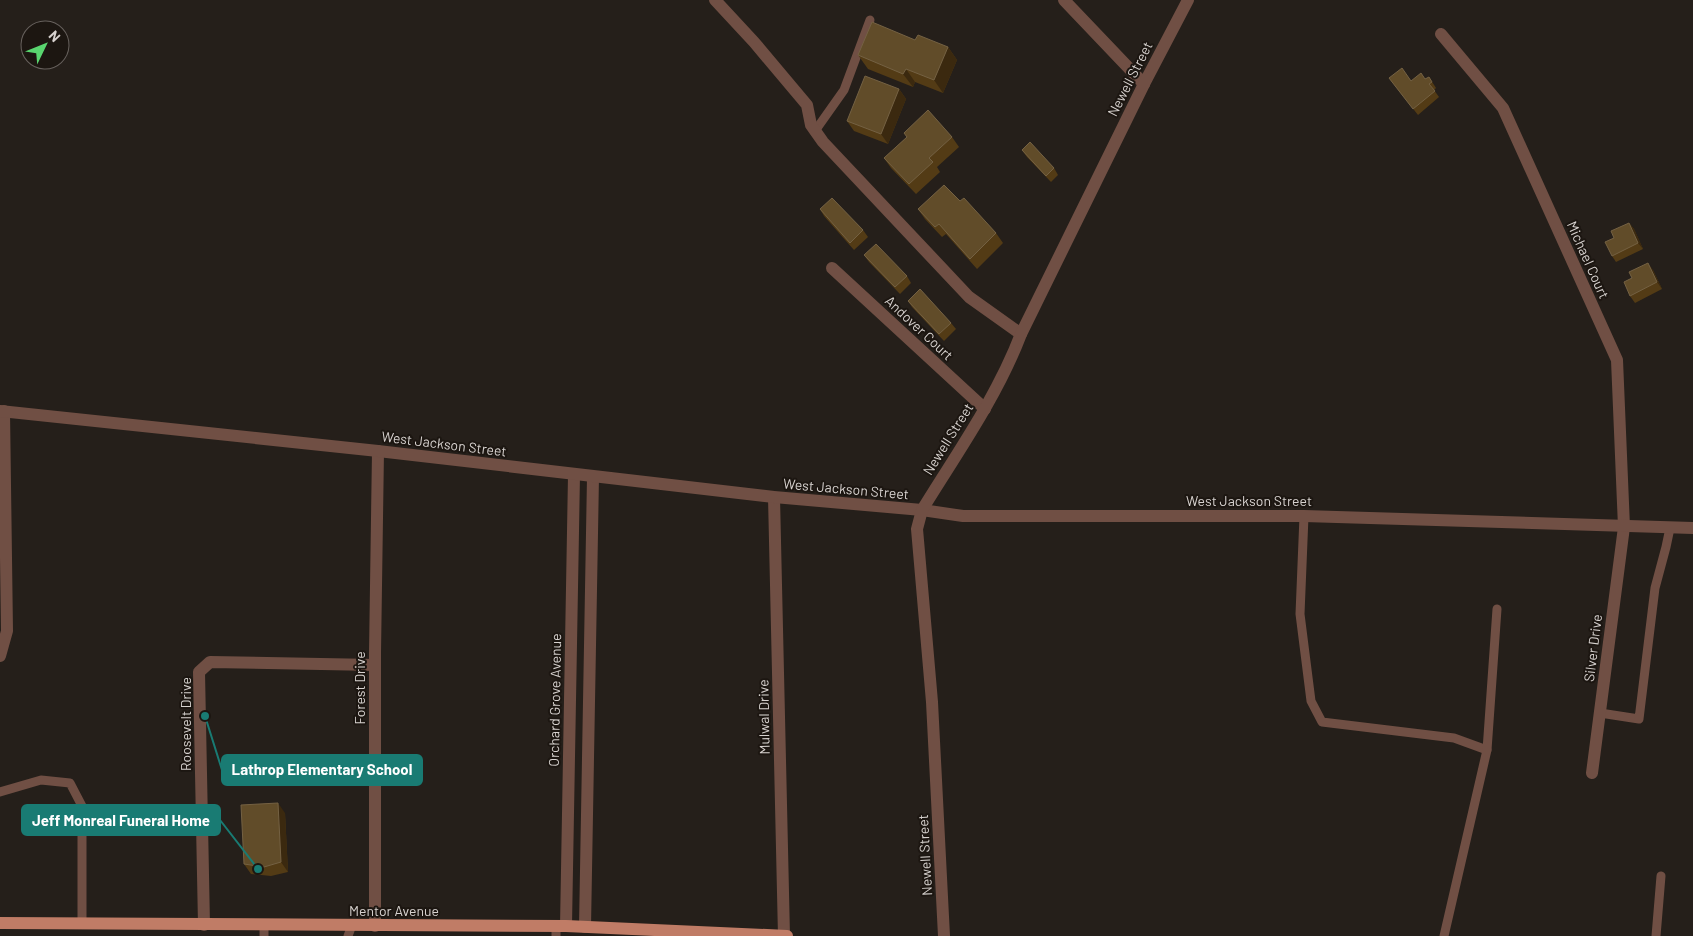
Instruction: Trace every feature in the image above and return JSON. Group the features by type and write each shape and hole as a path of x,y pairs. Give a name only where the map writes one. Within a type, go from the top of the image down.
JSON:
{"main road":[{"name":"Mentor Avenue","path":"0,923 204,925 264,931 350,931 375,926 559,929 585,927 682,934 786,936"}],"street":[{"path":"715,0 754,42 807,105 811,125 823,142 969,297 1021,334"},
{"path":"1064,0 1144,84"},
{"name":"Newell Street","path":"944,936 932,702 917,528 922,510 985,409 1012,357 1021,334 1144,84 1188,0"},
{"name":"Michael Court","path":"1441,34 1503,108 1617,360 1624,527"},
{"name":"Andover Court","path":"832,268 985,409"},
{"path":"0,656 7,631 2,411"},
{"name":"West Jackson Street","path":"2,411 378,451 774,497 922,510 963,516 1304,516 1693,528"},
{"name":"Forest Drive","path":"375,926 375,665 378,451"},
{"name":"Orchard Grove Avenue","path":"559,929 574,475"},
{"path":"585,927 593,477"},
{"name":"Mulwal Drive","path":"774,497 786,936"},
{"name":"Silver Drive","path":"1592,773 1624,527"},
{"name":"Roosevelt Drive","path":"204,925 200,672 210,662 375,665"}],"lane":[{"path":"815,130 844,90 870,20"},
{"path":"1304,516 1300,614 1311,701 1322,722 1454,738 1486,750"},
{"path":"1600,713 1639,719 1655,588 1670,528"},
{"path":"1444,936 1486,750 1497,608"},
{"path":"0,792 41,780 70,783 82,806 82,924"},
{"path":"1656,936 1661,876"}],"building":[{"path":"872,22 915,40 918,35 948,47 934,80 906,69 903,74 858,55"},
{"path":"1402,68 1411,81 1421,73 1425,79 1429,77 1432,82 1429,84 1435,91 1413,109 1389,78"},
{"path":"865,76 899,89 881,134 847,121"},
{"path":"928,110 952,137 929,158 933,162 909,184 884,158 907,137 904,133"},
{"path":"1030,142 1054,168 1046,176 1022,150"},
{"path":"944,185 960,201 964,198 996,233 970,259 939,224 935,227 918,209"},
{"path":"832,198 863,230 850,243 820,209"},
{"path":"1629,223 1638,243 1612,256 1605,242 1614,238 1611,231"},
{"path":"876,244 907,276 895,287 864,255"},
{"path":"1648,263 1657,282 1630,296 1624,282 1632,278 1629,272"},
{"path":"920,289 951,323 939,334 908,301"},
{"path":"278,803 281,862 264,867 244,864 241,805"}],"place":[{"name":"Lathrop Elementary School","path":"205,716"},
{"name":"Jeff Monreal Funeral Home","path":"258,869"}]}
